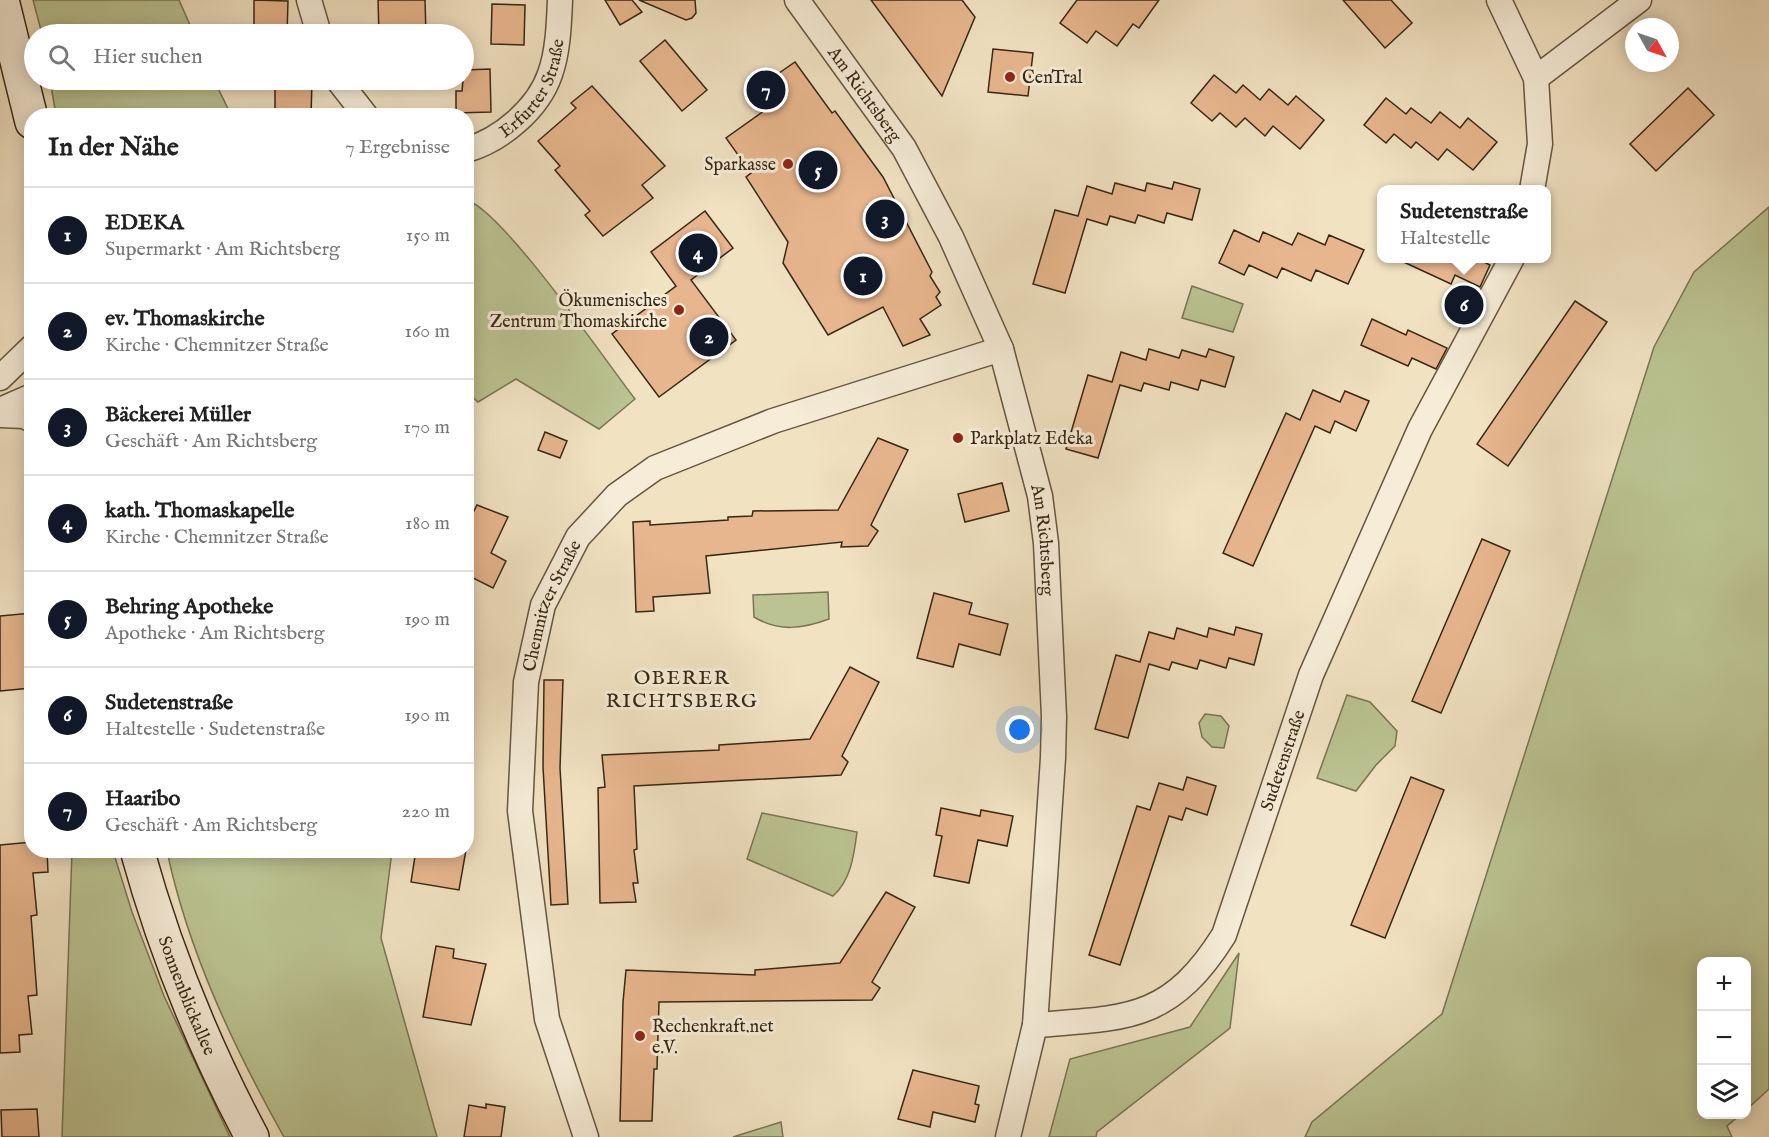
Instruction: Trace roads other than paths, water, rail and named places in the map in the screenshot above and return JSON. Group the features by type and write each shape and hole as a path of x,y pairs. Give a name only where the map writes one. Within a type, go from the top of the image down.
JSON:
{"main road":[{"path":"2,0 24,89"},
{"path":"24,90 29,108"},
{"name":"Sonnenblickallee","path":"139,858 152,903 184,994 205,1045 252,1137"}],"street":[{"path":"309,0 316,24"},
{"name":"Erfurter Straße","path":"474,148 483,145 507,129 542,91 554,60 560,0"},
{"name":"Am Richtsberg","path":"797,0 904,148 951,237 1001,349 1040,496 1047,566 1054,717 1035,1025 1008,1137"},
{"path":"1499,0 1536,78 1540,144 1533,185"},
{"path":"1536,78 1640,0"},
{"path":"346,90 360,108"},
{"name":"Sudetenstraße","path":"1035,1025 1119,1018 1138,1012 1170,996 1185,985 1224,935 1311,675 1328,633 1428,414 1509,263"},
{"name":"Chemnitzer Straße","path":"586,1137 547,1019 520,811 526,682 543,605 578,537 617,495 655,468 773,421 1001,349"},
{"path":"4,376 24,355"},
{"path":"4,376 24,367"},
{"path":"0,410 24,400"},
{"path":"0,416 24,416"}],"place":[{"name":"CenTral","path":"1010,77"},
{"name":"Haaribo","path":"766,90"},
{"name":"Sparkasse","path":"788,164"},
{"name":"Behring Apotheke","path":"818,170"},
{"name":"Bäckerei Müller","path":"885,219"},
{"name":"kath. Thomaskapelle","path":"698,253"},
{"name":"EDEKA","path":"863,276"},
{"name":"Sudetenstraße","path":"1464,305"},
{"name":"Ökumenisches Zentrum Thomaskirche","path":"679,310"},
{"name":"ev. Thomaskirche","path":"709,337"},
{"name":"Parkplatz Edeka","path":"958,438"},
{"name":"Rechenkraft.net e.V.","path":"640,1036"}],"district":[{"name":"OBERER RICHTSBERG","path":"682,688"}]}
